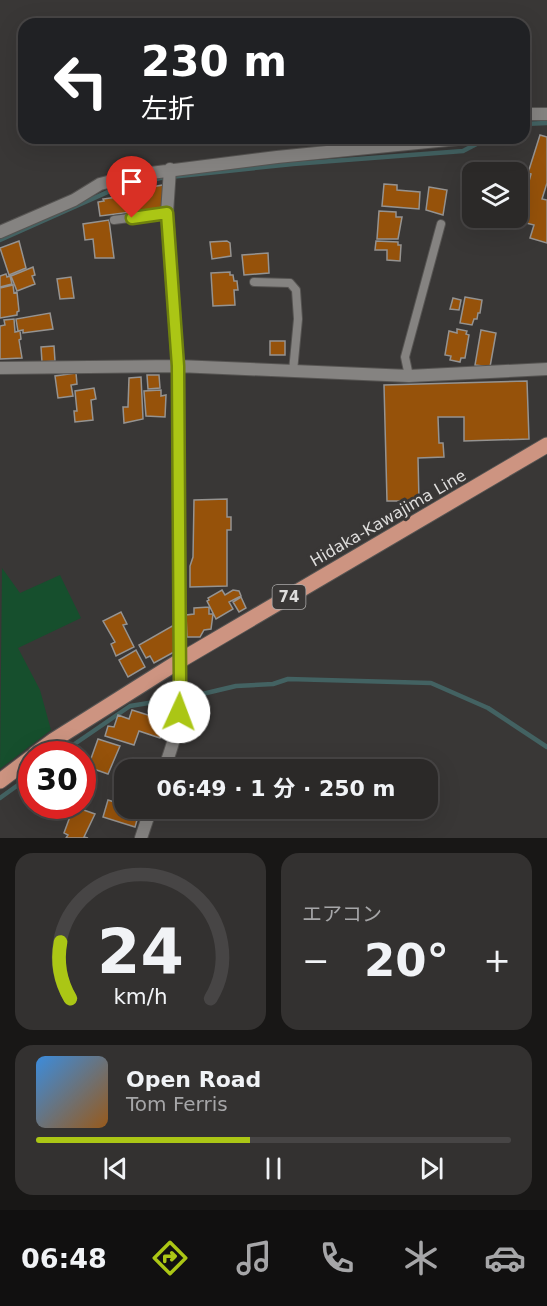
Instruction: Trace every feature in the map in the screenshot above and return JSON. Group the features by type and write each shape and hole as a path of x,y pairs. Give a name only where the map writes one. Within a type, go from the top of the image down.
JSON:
{"main road":[{"name":"Hidaka-Kawajima Line","path":"53,741 181,660 547,445"},
{"name":"Hidaka-Kawajima Line","path":"0,781 18,767"}],"street":[{"path":"530,114 547,114"},
{"path":"0,232 74,200 100,184 170,169 410,144"},
{"path":"167,759 183,696 180,685 178,366 167,213 170,169"},
{"path":"0,369 178,366 409,375 547,369"},
{"path":"141,838 147,819"}],"lane":[{"path":"114,220 167,213"},
{"path":"409,375 405,357 441,224"},
{"path":"254,282 280,281 290,283 296,290 298,319 294,371"}],"green space":[{"path":"2,568 20,593 60,575 81,618 18,648 40,690 51,730 37,741 18,741 18,755 0,769"}],"building":[{"path":"540,135 547,137 547,183 542,199 547,200 547,243 530,238 534,225 528,224 528,185 531,174 528,173"},
{"path":"384,184 397,185 397,190 420,192 419,209 382,206"},
{"path":"163,185 163,208 100,216 98,202 104,201 103,199 117,197 117,193"},
{"path":"429,187 447,190 443,215 426,210"},
{"path":"379,211 396,212 396,217 402,217 398,239 377,239"},
{"path":"109,220 114,258 95,258 93,239 85,240 83,224"},
{"path":"19,241 26,268 9,275 0,248"},
{"path":"227,241 230,243 231,256 212,259 210,242"},
{"path":"376,241 398,242 398,245 401,245 400,261 387,260 387,250 375,250"},
{"path":"268,253 269,273 244,275 242,255"},
{"path":"33,267 35,275 32,276 35,284 17,291 11,276"},
{"path":"230,272 234,281 237,281 238,290 234,290 235,305 213,306 211,273"},
{"path":"6,274 7,277 10,276 12,284 0,287 0,276"},
{"path":"71,277 74,298 60,299 57,279"},
{"path":"13,285 14,293 17,292 19,311 17,315 0,318 0,288"},
{"path":"465,297 482,300 480,313 472,325 460,323"},
{"path":"453,298 461,300 459,310 450,309"},
{"path":"50,313 53,329 23,333 23,330 18,331 16,319"},
{"path":"14,319 15,332 20,331 22,358 0,359 0,326 5,325 4,320"},
{"path":"457,329 467,331 466,334 469,335 465,358 461,358 460,362 450,360 451,356 445,355 449,331 457,333"},
{"path":"481,330 496,333 490,367 475,365"},
{"path":"270,341 285,341 285,355 270,355"},
{"path":"54,346 55,361 42,362 41,347"},
{"path":"76,373 77,384 71,385 73,396 58,398 55,376"},
{"path":"147,375 159,375 160,388 148,389"},
{"path":"141,377 143,419 124,423 123,407 128,407 129,378"},
{"path":"527,381 529,439 464,441 464,417 438,417 439,443 443,443 444,457 418,458 419,501 387,501 384,385"},
{"path":"94,388 96,399 91,400 93,420 75,422 74,411 77,411 75,391"},
{"path":"161,390 161,396 166,395 165,417 146,416 144,391"},
{"path":"227,499 227,517 231,517 231,530 227,530 227,586 190,587 194,500"},
{"path":"222,590 225,595 233,590 239,591 241,596 229,602 233,609 216,619 207,601 208,598"},
{"path":"241,597 246,608 239,612 233,602"},
{"path":"209,607 209,614 213,614 211,629 204,630 200,637 187,637 186,615 194,614 194,608"},
{"path":"121,612 127,624 123,625 134,647 116,656 111,644 115,642 103,621"},
{"path":"174,625 174,652 154,663 150,656 146,658 139,645"},
{"path":"136,650 145,667 128,677 119,660"},
{"path":"132,710 170,722 166,735 162,734 160,738 139,731 134,745 105,736 108,726 114,727 118,715 129,719"},
{"path":"98,739 120,746 108,774 96,770"},
{"path":"108,800 114,802 114,819 137,819 135,827 103,817"},
{"path":"69,819 93,819 84,837 88,838 66,838 68,835 64,833"}],"waterway":[{"path":"530,124 547,123"},
{"path":"0,240 110,191 160,178 293,164 463,151 476,144"},
{"path":"79,741 130,706 236,686 273,684 288,679 431,683 488,708 547,747"},
{"path":"0,798 18,785"}],"route":[{"path":"132,218 167,213 178,366 180,685 183,696 179,712"}]}
